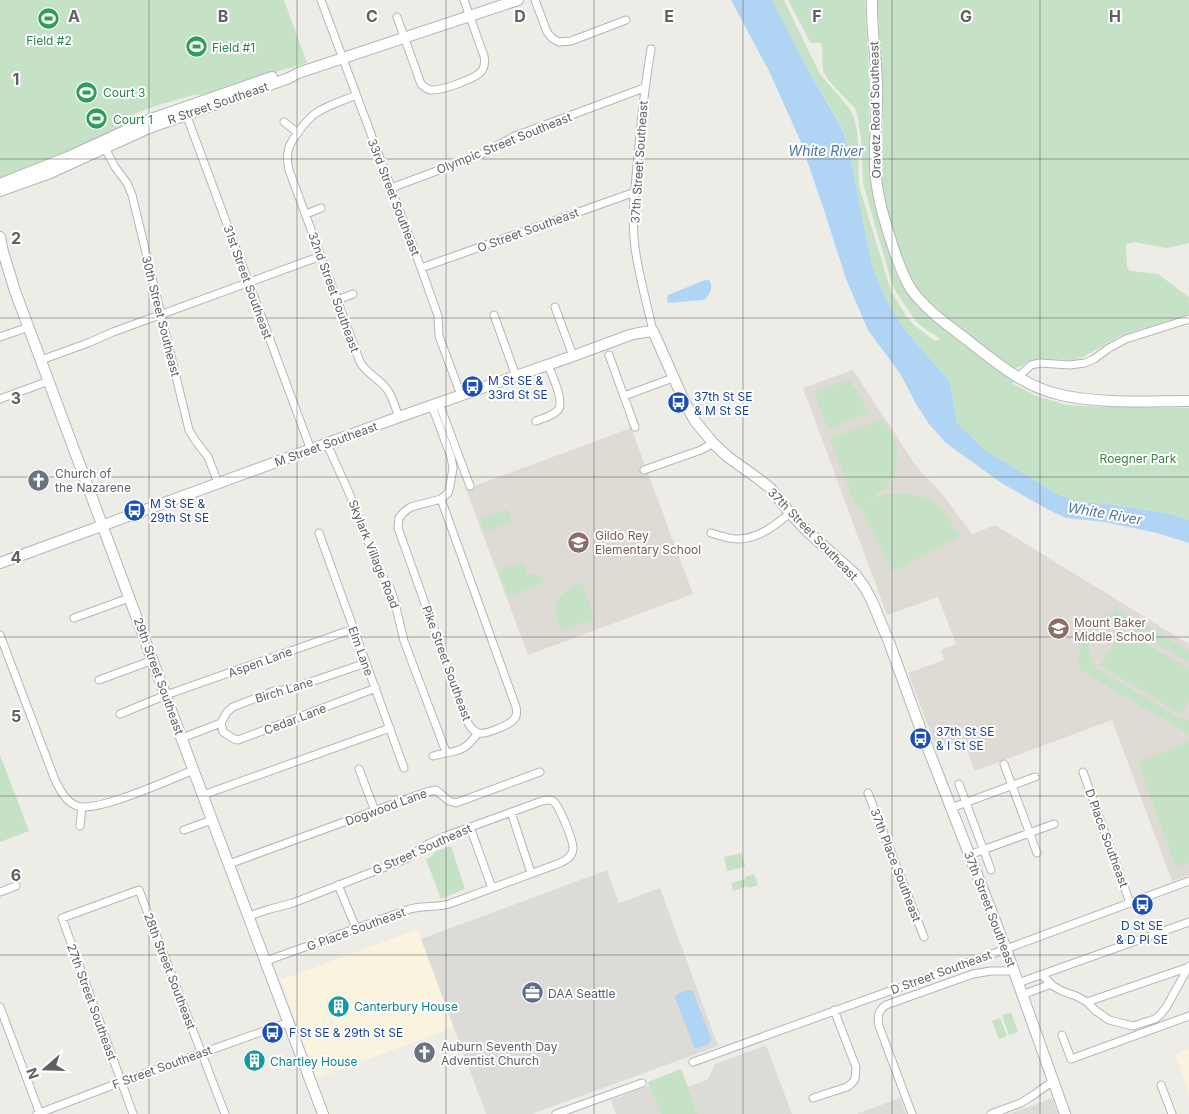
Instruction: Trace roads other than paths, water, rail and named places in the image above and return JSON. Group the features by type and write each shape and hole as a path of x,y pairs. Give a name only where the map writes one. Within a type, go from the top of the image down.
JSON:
{"street":[{"name":"33rd Street Southeast","path":"321,0 421,268 438,316 439,336 461,395"},
{"path":"396,17 420,82 425,88 431,90 446,87 472,77 481,72 484,67 484,58 464,0"},
{"name":"R Street Southeast","path":"0,191 50,173 145,129 289,78 298,73 518,0"},
{"path":"535,0 545,30 552,38 560,42 571,41 626,20"},
{"name":"Oravetz Road Southeast","path":"872,0 877,84 875,168 879,197 897,261 918,298 965,338 1018,377 1041,389 1071,397 1128,402 1189,401"},
{"name":"37th Street Southeast","path":"651,49 644,88 635,192 634,227 635,248 653,331 689,411 703,431 728,457 770,488 790,513 825,548 855,574 865,588 878,613 1006,949 1065,1114"},
{"name":"R Street Southeast","path":"0,184 68,157 151,119 267,79 298,73"},
{"name":"Olympic Street Southeast","path":"391,188 486,152 515,136 644,88"},
{"path":"284,122 298,132 307,120 317,112 356,95"},
{"name":"31st Street Southeast","path":"186,114 311,450"},
{"name":"32nd Street Southeast","path":"298,132 290,145 287,157 289,170 360,362 390,393 399,417"},
{"name":"30th Street Southeast","path":"105,148 114,166 127,183 132,195 189,430 208,457 218,483"},
{"name":"O Street Southeast","path":"421,268 635,192"},
{"path":"306,214 321,208"},
{"name":"29th Street Southeast","path":"0,237 4,273 29,327 212,820 324,1114"},
{"path":"41,360 321,256"},
{"path":"337,300 353,294"},
{"path":"555,307 573,356"},
{"path":"494,315 516,376"},
{"path":"1018,377 1031,365 1040,363 1070,365 1086,363 1126,339 1189,319"},
{"path":"0,337 29,327"},
{"name":"M Street Southeast","path":"0,563 399,417 630,335 653,331"},
{"path":"609,355 635,427"},
{"path":"536,421 554,413 560,407 560,399 548,365"},
{"path":"624,396 673,378"},
{"path":"0,399 49,381"},
{"path":"435,405 453,468 448,494 442,499"},
{"path":"435,405 470,486"},
{"path":"644,470 701,450 713,443"},
{"name":"Skylark Village Road","path":"327,444 342,474 379,572 390,588 404,641 446,752"},
{"name":"Pike Street Southeast","path":"442,499 516,707 516,716 511,722 490,732 478,733 467,721 398,528 399,518 408,509 442,499"},
{"path":"711,533 730,538 746,538 765,531 790,513"},
{"name":"Elm Lane","path":"319,533 404,768"},
{"path":"74,618 129,598"},
{"name":"Aspen Lane","path":"120,714 166,695 353,629"},
{"path":"0,635 55,780 66,798 73,804 82,807 94,807 118,800 194,770"},
{"path":"99,680 153,660"},
{"name":"Birch Lane","path":"182,738 221,723 227,712 233,707 274,691 290,689 366,663"},
{"name":"Cedar Lane","path":"221,723 223,732 238,740 376,688"},
{"path":"203,795 390,728"},
{"path":"432,756 462,749 478,733"},
{"path":"1004,764 1037,853"},
{"path":"358,769 375,811"},
{"name":"Dogwood Lane","path":"229,864 433,790 439,792 449,801 456,802 540,772"},
{"name":"D Place Southeast","path":"1083,772 1130,903"},
{"path":"951,808 1035,777"},
{"path":"959,784 991,870"},
{"name":"37th Place Southeast","path":"868,793 924,937"},
{"name":"G Street Southeast","path":"249,916 293,903 408,858 434,841 510,812 548,800 557,804 572,841 573,848 570,856 560,863"},
{"path":"80,826 82,807"},
{"path":"510,812 531,873"},
{"path":"184,830 212,820"},
{"path":"969,855 1054,824"},
{"path":"470,827 492,888"},
{"name":"G Place Southeast","path":"266,961 413,908 445,905 560,863"},
{"name":"D Street Southeast","path":"693,1062 1189,881"},
{"path":"338,884 356,928"},
{"path":"0,892 16,886"},
{"name":"27th Street Southeast","path":"134,1114 62,918 139,890"},
{"name":"28th Street Southeast","path":"139,890 202,1053"},
{"path":"1018,983 1189,922"},
{"path":"1042,975 1062,991 1087,1002 1109,1020 1134,1026 1155,1019 1160,1015 1187,974 1189,966"},
{"path":"1087,1002 1189,966"},
{"path":"912,1114 879,1026 878,1017 880,1009 886,1005 973,974 991,971 1013,971"},
{"path":"1022,995 1051,984"},
{"path":"0,1007 39,1114"},
{"path":"813,1098 847,1087 855,1079 856,1067 834,1010"},
{"path":"1062,1035 1071,1059 1189,1016"},
{"name":"F Street Southeast","path":"39,1114 121,1082 289,1022"},
{"path":"1134,1026 1136,1035"},
{"path":"202,1053 225,1114"},
{"path":"991,1114 1021,1103 1053,1081"},
{"path":"556,1114 642,1083"},
{"path":"1161,1085 1172,1114"}],"water":[{"name":"White River","path":"731,0 772,0 805,64 841,127 848,146 873,269 888,303 906,331 950,382 957,423 984,449 1057,494 1079,502 1108,504 1166,513 1189,520 1189,543 1157,533 1105,522 1066,518 1003,484 946,443 929,424 901,375 868,330 846,279 800,140 769,71"},
{"path":"709,280 711,288 709,294 703,300 668,303 668,295"},
{"path":"688,990 693,991 711,1038 709,1044 698,1048 694,1047 675,998 677,994"}],"place":[{"name":"Field #2","path":"49,19"},
{"name":"Field #1","path":"196,47"},
{"name":"Court 3","path":"87,92"},
{"name":"Court 1","path":"97,119"},
{"name":"M St SE & 33rd St SE","path":"472,387"},
{"name":"37th St SE & M St SE","path":"678,403"},
{"name":"Church of the Nazarene","path":"39,480"},
{"name":"M St SE & 29th St SE","path":"134,510"},
{"name":"Gildo Rey Elementary School","path":"579,542"},
{"name":"Mount Baker Middle School","path":"1058,629"},
{"name":"37th St SE & I St SE","path":"920,738"},
{"name":"D St SE & D Pl SE","path":"1142,904"},
{"name":"DAA Seattle","path":"532,993"},
{"name":"Canterbury House","path":"338,1006"},
{"name":"F St SE & 29th St SE","path":"273,1032"},
{"name":"Auburn Seventh Day Adventist Church","path":"425,1053"},
{"name":"Chartley House","path":"254,1061"}],"park label":[{"name":"Roegner Park","path":"1138,458"}]}
